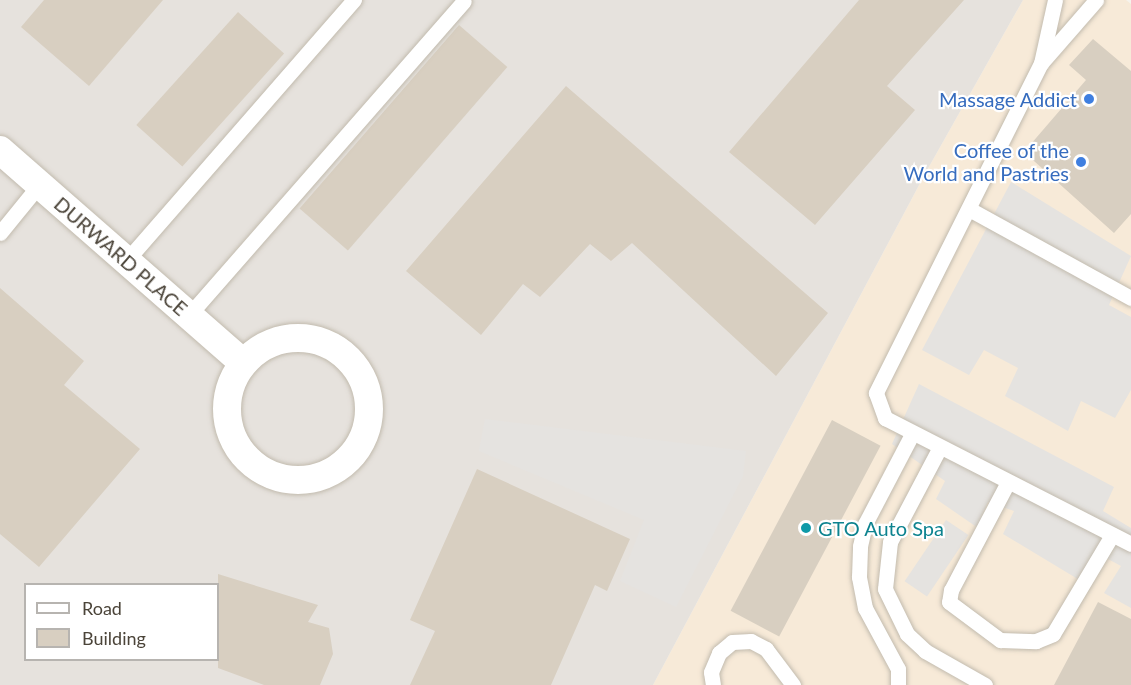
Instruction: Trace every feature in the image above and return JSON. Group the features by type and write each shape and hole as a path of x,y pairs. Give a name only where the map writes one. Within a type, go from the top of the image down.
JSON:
{"street":[{"name":"DURWARD PLACE","path":"0,150 242,362"},
{"path":"287,337 314,338 339,349 357,368 368,392 369,410 361,444 344,464 321,477 295,481 269,475 247,460 232,438 226,412 229,386 242,362 262,346 287,337"}],"lane":[{"path":"126,261 354,0"},
{"path":"1055,0 1041,63 876,393 885,418 912,434 1131,544"},
{"path":"1041,63 1096,0"},
{"path":"189,315 464,1"},
{"path":"0,233 39,185"},
{"path":"969,209 1131,298"},
{"path":"898,685 898,669 866,608 859,577 860,546 865,524 912,434"},
{"path":"940,447 890,542 885,589 908,634 925,651 985,685"},
{"path":"1008,482 951,590 949,602 1000,640 1035,641 1053,634 1112,535"},
{"path":"713,685 711,672 719,654 732,642 751,641 766,649 794,685"}],"shaded area":[{"path":"0,0 1023,0 926,172 653,685 0,685"},
{"path":"1023,0 1126,0 1131,4 1131,685 653,685 926,172"},
{"path":"1011,182 1131,256 1109,305 1131,317 1131,390 1115,418 1081,401 1068,431 1005,396 1018,368 984,350 969,375 922,350"},
{"path":"919,384 1114,487 1103,511 1131,528 1131,608 1104,593 1121,566 1095,552 1081,581 1003,534 1014,511 988,502 978,528 936,499 945,481 892,444"},
{"path":"485,419 746,451 743,476 676,607 620,581 644,520 479,451"},
{"path":"946,520 968,535 927,596 905,581"}],"building":[{"path":"44,0 163,0 89,86 21,27"},
{"path":"859,0 964,0 887,86 915,110 815,225 729,152"},
{"path":"238,12 284,53 182,166 136,125"},
{"path":"459,25 507,67 348,250 300,208"},
{"path":"1093,39 1131,71 1131,214 1114,233 1024,152 1086,80 1069,65"},
{"path":"566,86 828,313 776,376 632,243 611,261 590,244 540,297 523,284 481,335 406,271"},
{"path":"0,288 84,361 64,385 140,449 39,567 0,534"},
{"name":"GTO Auto Spa","path":"832,420 881,446 779,637 731,611"},
{"path":"477,469 630,539 607,591 595,585 551,685 410,685 435,631 410,620"},
{"path":"218,574 318,605 308,622 329,628 333,654 320,685 264,685 218,668"},
{"path":"1098,602 1131,619 1131,685 1054,685"}],"place":[{"name":"Massage Addict","path":"1089,99"},
{"name":"Coffee of the World and Pastries","path":"1081,162"},
{"name":"GTO Auto Spa","path":"806,528"}]}
